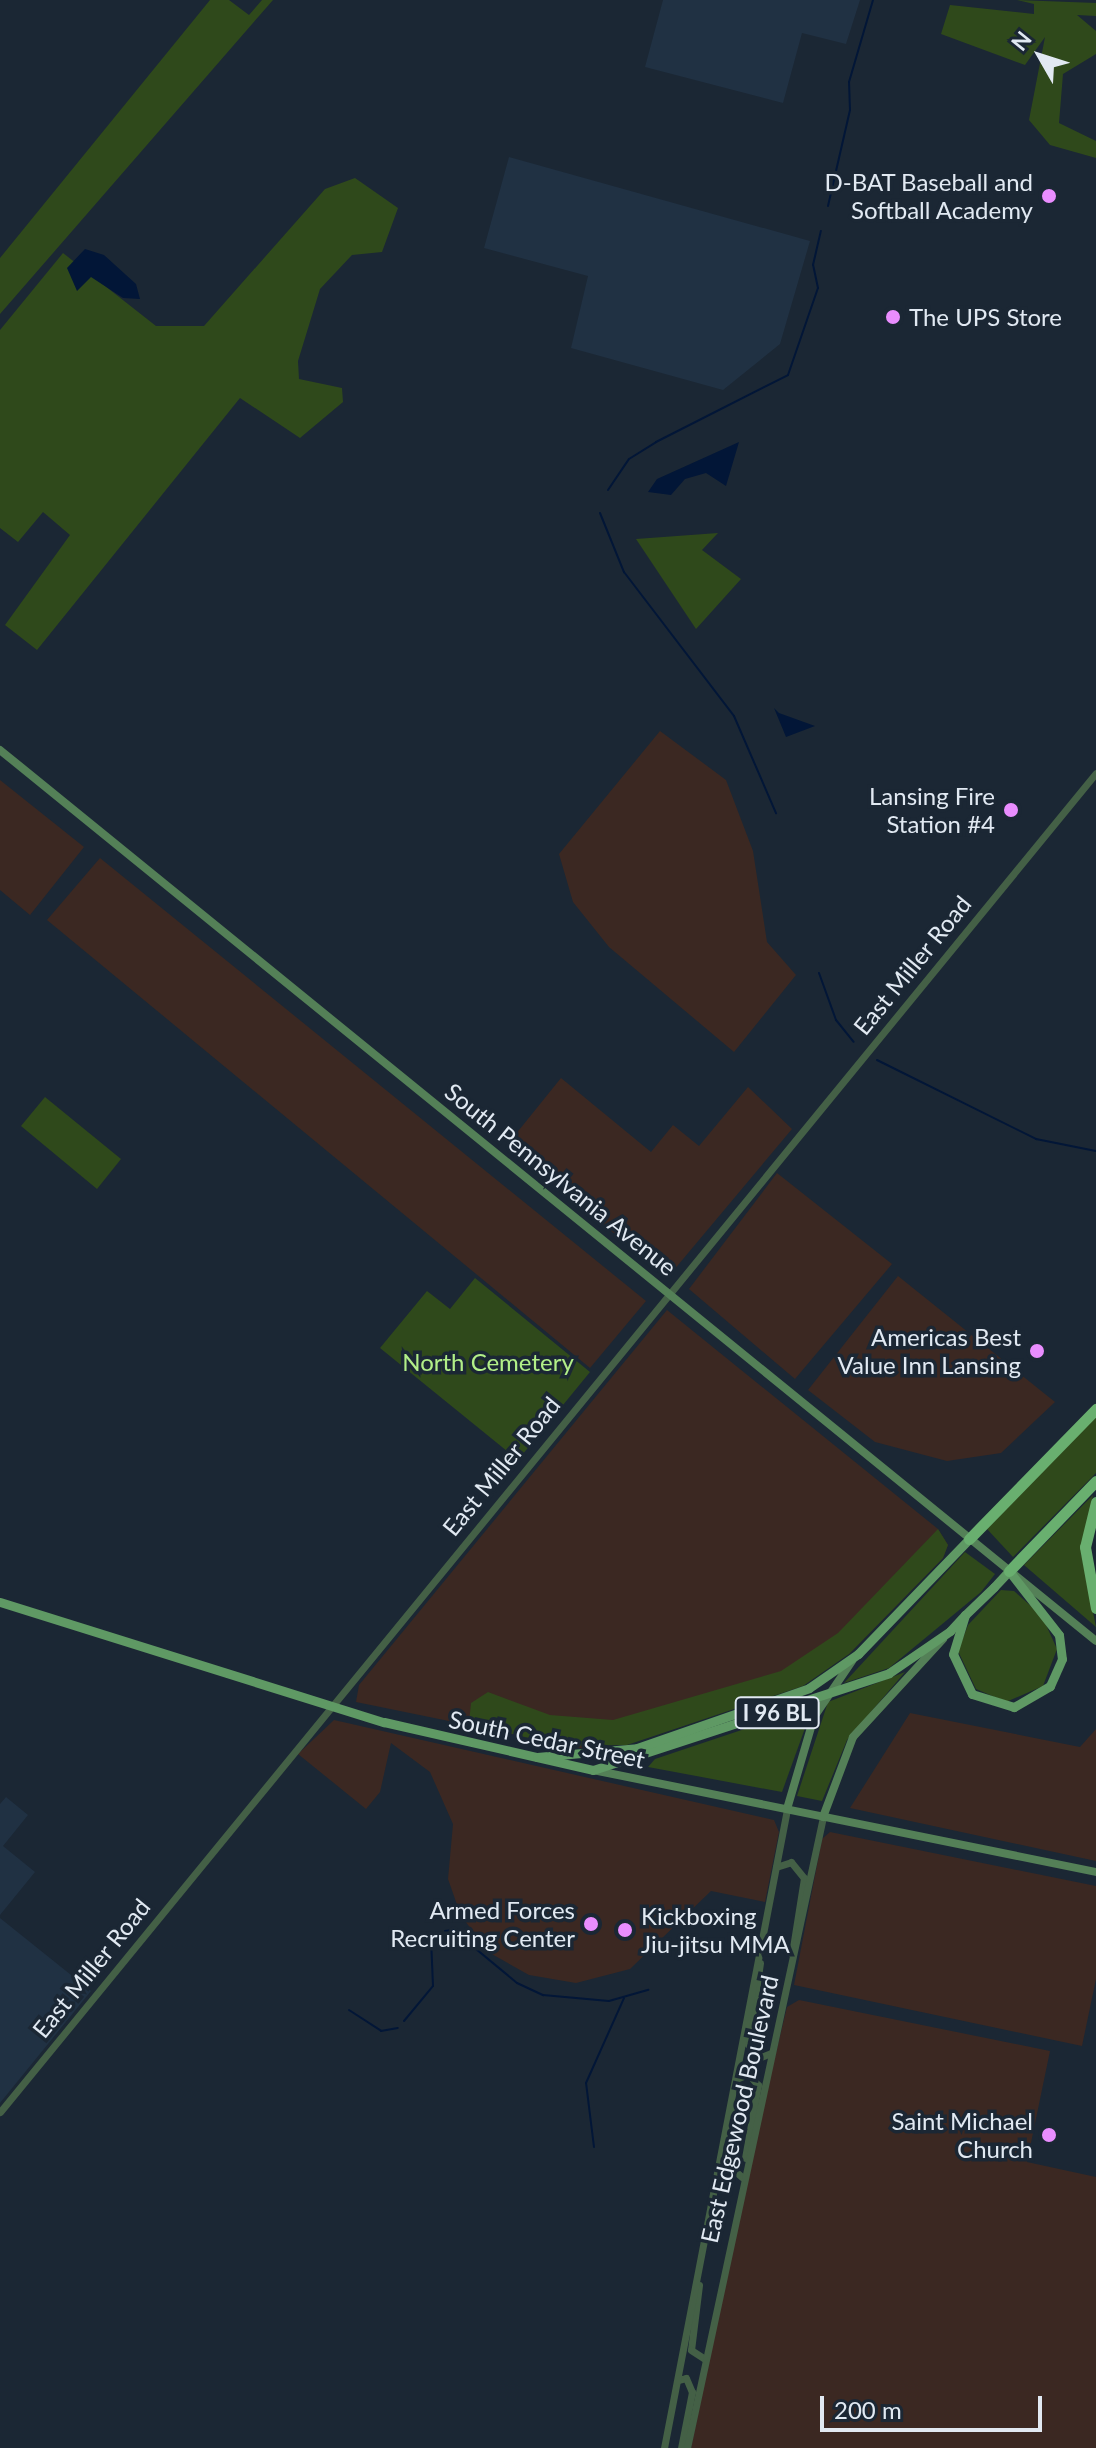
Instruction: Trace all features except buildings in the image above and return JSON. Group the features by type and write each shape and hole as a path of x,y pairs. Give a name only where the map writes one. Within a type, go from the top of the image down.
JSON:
{"highway":[{"name":"I 96 BL","path":"969,1539 1096,1409"},
{"name":"I 96 BL","path":"1009,1571 1096,1481"},
{"path":"1096,1502 1085,1547 1096,1608"}],"main road":[{"name":"South Pennsylvania Avenue","path":"0,750 1096,1641"},
{"name":"I 96 BL","path":"534,1758 661,1741 802,1692 858,1654 969,1539"},
{"name":"I 96 BL","path":"593,1770 895,1671 950,1631 1009,1571"},
{"path":"965,1615 954,1660 972,1694 1014,1707 1047,1690 1062,1659 1059,1635 1009,1571"},
{"name":"South Cedar Street","path":"0,1602 329,1707 534,1758 1096,1872"},
{"name":"East Edgewood Boulevard","path":"823,1817 853,1737 950,1631"},
{"name":"East Edgewood Boulevard","path":"787,1809 825,1696 858,1654"}],"street":[{"name":"East Miller Road","path":"0,2112 1096,773"},
{"name":"East Edgewood Boulevard","path":"664,2448 787,1809"},
{"name":"East Edgewood Boulevard","path":"687,2448 742,2177 823,1817"},
{"path":"776,1867 791,1862 804,1878 792,1964"},
{"path":"759,1953 748,2044 758,2058 772,2053"},
{"path":"736,2080 748,2074 758,2085 746,2160"},
{"path":"732,2101 730,2167 742,2177"},
{"path":"698,2283 691,2350 705,2359"},
{"path":"678,2380 686,2378 692,2392 681,2448"}],"shaded area":[{"path":"663,0 860,0 846,44 802,33 783,103 645,67"},
{"path":"509,157 810,241 780,344 723,390 571,348 588,276 484,248"},
{"path":"660,731 726,780 753,851 767,942 796,975 734,1052 609,947 573,902 559,854"},
{"path":"0,780 84,847 30,915 0,890"},
{"path":"100,858 646,1301 590,1368 47,920"},
{"path":"561,1078 651,1152 673,1125 699,1146 748,1087 792,1129 668,1277 511,1150 511,1140"},
{"path":"777,1173 892,1264 795,1379 689,1289"},
{"path":"898,1276 1055,1402 1001,1453 947,1461 875,1442 808,1390"},
{"path":"667,1310 938,1529 948,1545 943,1558 849,1654 585,1749 356,1702 359,1685"},
{"path":"910,1713 1080,1747 1096,1729 1096,1861 850,1808"},
{"path":"334,1720 774,1820 779,1832 765,1902 711,1891 630,1969 576,1983 529,1975 490,1953 461,1916 448,1879 453,1824 430,1772 391,1743 380,1792 366,1809 298,1754"},
{"path":"6,1797 28,1815 3,1846 35,1872 0,1915 0,1804"},
{"path":"830,1832 1096,1886 1096,1979 1082,2046 794,1985 822,1839"},
{"path":"0,1918 91,1991 0,2103"},
{"path":"799,2000 1050,2051 1027,2162 1096,2177 1096,2448 691,2448 750,2161 787,2007"}],"green space":[{"path":"210,0 229,0 249,15 262,0 273,0 0,314 0,258"},
{"path":"1017,0 1096,3 1096,16 1077,15 1096,31 1096,54 1063,74 1059,123 1096,141 1096,158 1050,145 1029,120 1045,37 1025,65 941,34 950,5 1034,14 1034,4"},
{"path":"355,178 398,208 382,252 352,255 320,289 298,361 299,379 342,388 343,402 300,438 240,398 37,650 5,625 70,535 43,512 18,542 0,528 0,330 63,253 156,326 204,326 325,189"},
{"path":"718,533 702,550 741,579 696,629 636,539"},
{"path":"45,1097 121,1159 97,1189 21,1126"},
{"name":"North Cemetery","path":"475,1278 590,1372 518,1460 380,1348 427,1291 450,1309"},
{"path":"1096,1417 1096,1473 1013,1557 987,1529"},
{"path":"1093,1495 1081,1552 1096,1627 1024,1565"},
{"path":"938,1529 948,1545 943,1558 849,1654 803,1686 627,1745 560,1746 469,1723 471,1703 488,1692 550,1715 613,1720 781,1671 838,1633"},
{"path":"965,1552 995,1574 981,1592 889,1668 844,1683"},
{"path":"1001,1590 1014,1591 1042,1616 1057,1649 1043,1686 1006,1702 976,1689 958,1651 968,1625"},
{"path":"905,1672 847,1740 822,1801 797,1796 828,1702"},
{"path":"813,1706 782,1792 648,1767 655,1759"}],"water":[{"path":"85,249 104,255 136,284 140,299 123,298 91,277 77,291 67,268"},
{"path":"739,442 726,486 706,473 685,479 671,495 648,492 657,479"},
{"path":"774,708 779,713 815,726 786,737"}],"waterway":[{"path":"828,206 850,110 849,82 873,0"},
{"path":"608,490 629,459 656,442 788,375 818,288 813,265 821,231"},
{"path":"600,513 624,572 734,716 776,813"},
{"path":"819,973 836,1020 854,1042"},
{"path":"877,1060 1036,1139 1096,1151"},
{"path":"445,1931 453,1930 517,1983 543,1995 609,2001 648,1990"},
{"path":"404,2021 433,1986 431,1939"},
{"path":"594,2147 586,2083 624,1998"},
{"path":"349,2010 381,2031 398,2028"}],"place":[{"name":"D-BAT Baseball and Softball Academy","path":"1049,196"},
{"name":"The UPS Store","path":"893,317"},
{"name":"Lansing Fire Station #4","path":"1011,810"},
{"name":"Americas Best Value Inn Lansing","path":"1037,1351"},
{"name":"Armed Forces Recruiting Center","path":"591,1924"},
{"name":"Kickboxing Jiu-jitsu MMA","path":"625,1930"},
{"name":"Saint Michael Church","path":"1049,2135"}]}
